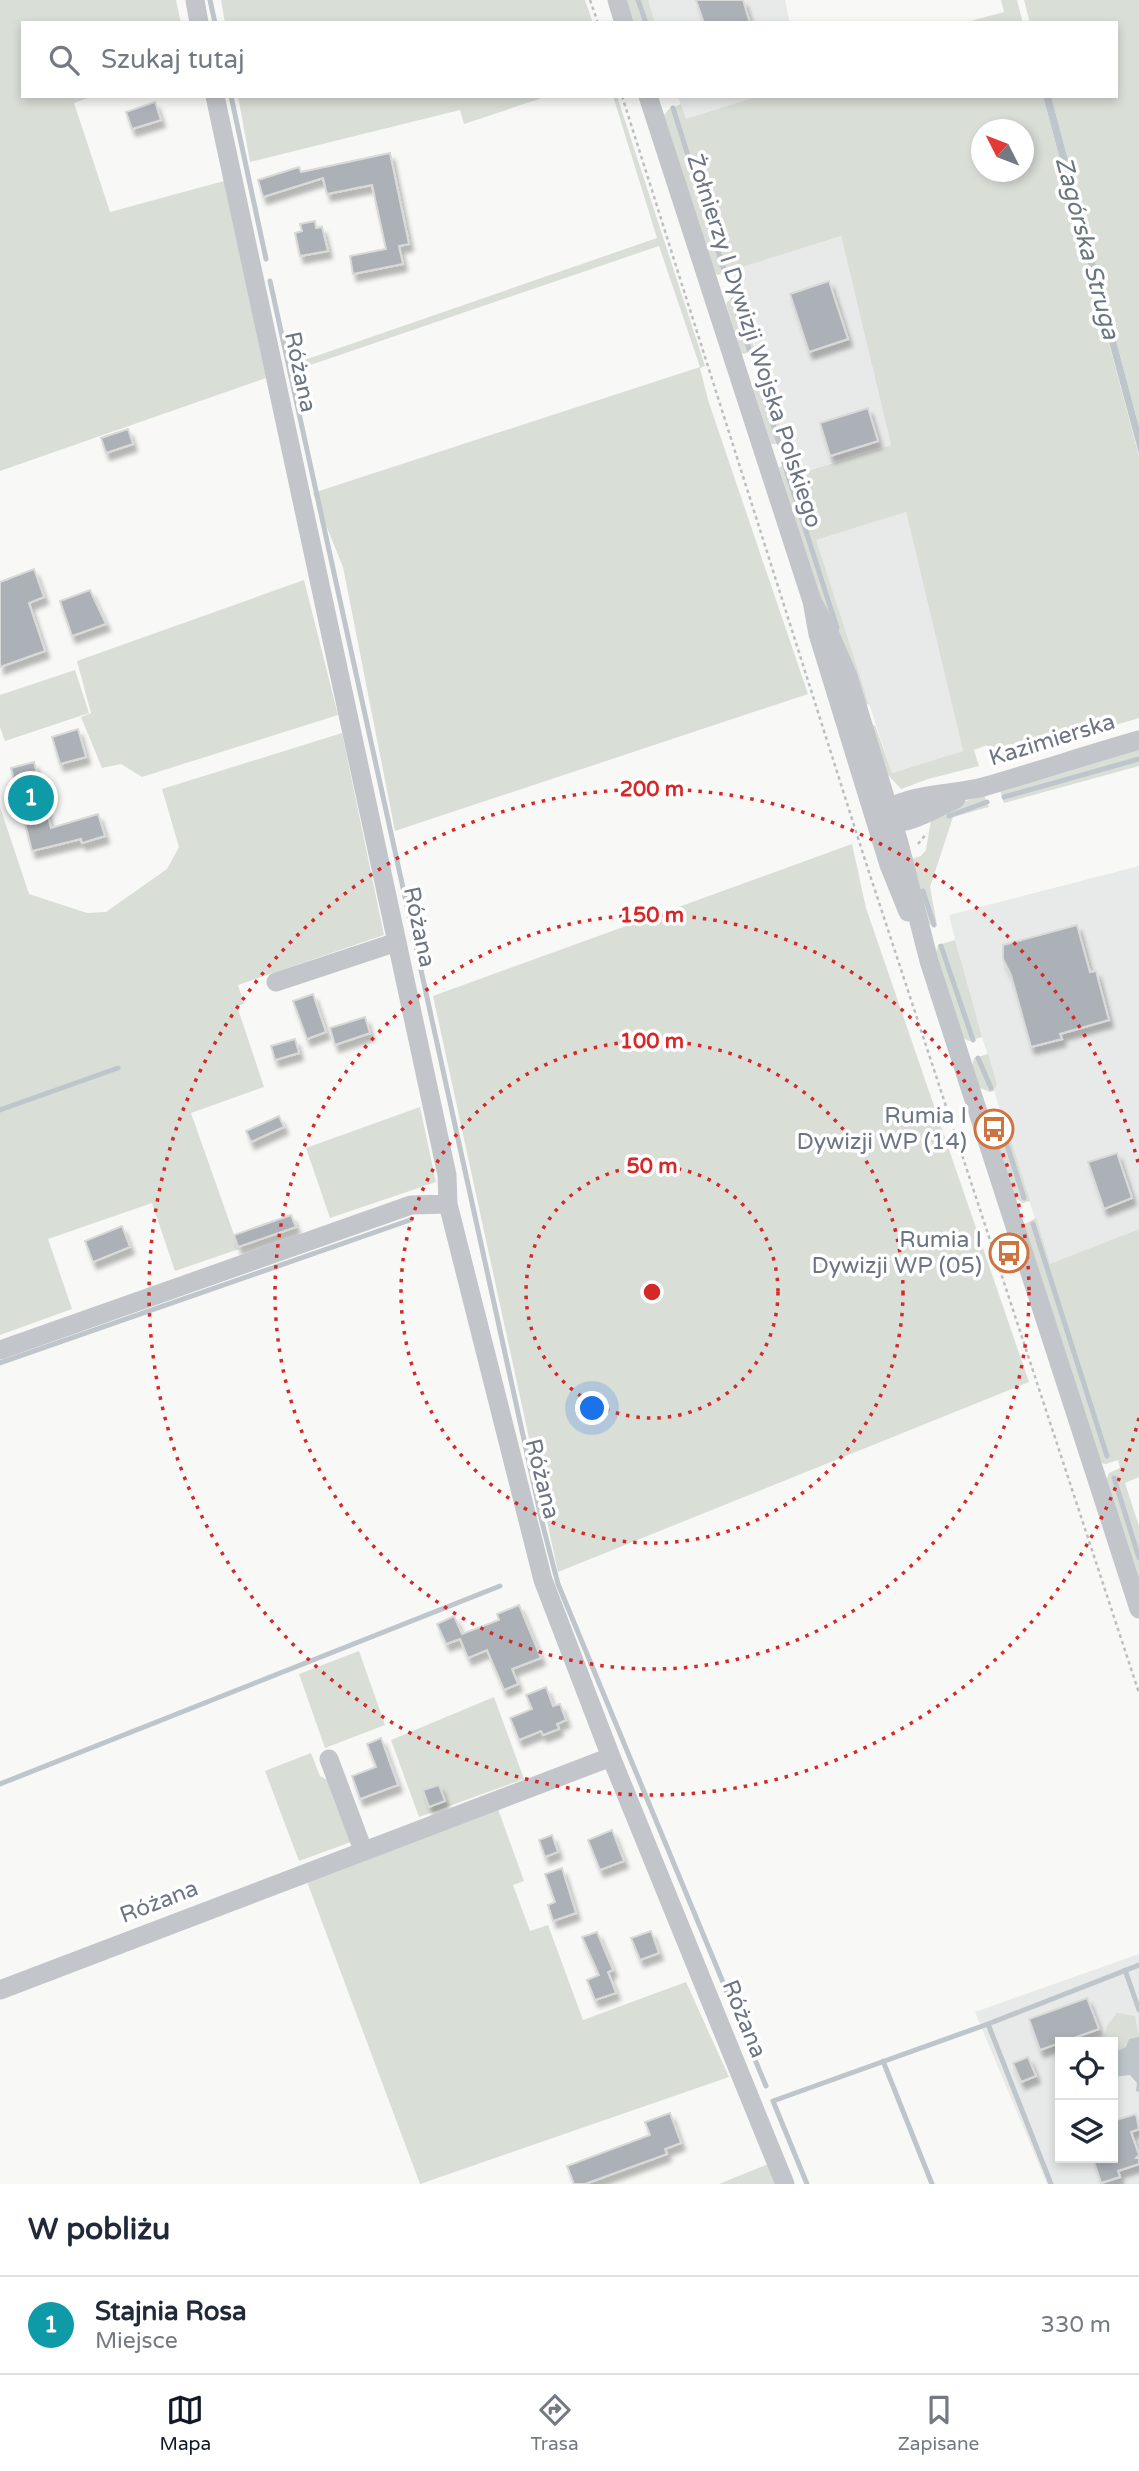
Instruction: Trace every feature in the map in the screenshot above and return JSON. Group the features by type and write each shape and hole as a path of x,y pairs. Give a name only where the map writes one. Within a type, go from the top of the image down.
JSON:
{"street":[{"path":"195,0 200,21"},
{"path":"617,0 623,21"},
{"name":"Różana","path":"215,98 447,1175 448,1204 543,1580 611,1756 785,2184"},
{"name":"Żołnierzy I Dywizji Wojska Polskiego","path":"649,98 812,601 818,634 886,817 897,887 929,961 1139,1609"},
{"name":"Kazimierska","path":"886,817 919,798 979,788 1139,740"},
{"path":"275,982 397,942"},
{"path":"0,1350 411,1205 448,1204"},
{"name":"Różana","path":"0,1990 611,1756"},
{"path":"329,1759 363,1850"}],"path":[{"path":"590,0 597,21"},
{"path":"623,98 866,863 1139,1693"}],"shaded area":[{"path":"0,0 176,0 181,21 21,21 21,98 88,98 74,103 110,212 224,181 266,378 0,471"},
{"path":"221,0 585,0 592,21 225,21"},
{"path":"626,0 648,0 654,21 633,21"},
{"path":"647,0 785,0 790,21 653,21"},
{"path":"1001,0 1017,0 1022,21 970,21 1004,12"},
{"path":"1024,0 1139,0 1139,427 1052,98 1118,98 1118,21 1029,21"},
{"path":"238,98 542,98 464,124 460,110 250,162"},
{"path":"614,98 618,98 705,366 700,368 708,400 808,694 395,831 343,567 313,493 700,367 659,246 287,373 293,364 657,238"},
{"path":"679,98 753,98 686,120"},
{"path":"753,98 1044,98 1139,456 1139,718 993,762 987,745 974,750 979,766 901,789 887,774 872,726 875,725 892,773 963,751 906,512 816,540 869,704 865,705 819,594 779,468 789,458 795,475 891,445 841,236 717,275 664,115 669,109 681,104 686,119"},
{"path":"841,236 891,445 794,475 732,270"},
{"path":"739,297 755,350 744,354 741,353 726,304"},
{"path":"765,379 785,443 771,444 753,388 755,382"},
{"path":"906,512 963,751 892,773 815,540"},
{"path":"304,580 338,715 142,777 121,764 102,768 81,717 91,713 77,661"},
{"path":"75,670 89,713 5,741 0,727 0,695"},
{"path":"342,733 384,935 238,985 244,1004 237,1006 264,1087 191,1113 239,1249 175,1271 152,1203 48,1239 72,1309 0,1335 0,807 29,894 87,913 106,912 167,869 179,847 162,789"},
{"path":"1139,748 1139,766 1004,803 1000,790"},
{"path":"984,795 989,807 953,817 930,887 937,925 932,926 927,922 911,859 921,856 926,850 931,820 963,802"},
{"path":"852,844 866,908 1029,1382 558,1572 433,996"},
{"path":"1139,866 1139,1229 1050,1265 994,1091 997,1084 969,996 949,915"},
{"path":"955,940 982,1037 969,1041 963,1038 936,952 938,945"},
{"path":"988,1054 997,1084 994,1091 990,1092 980,1088 972,1066 974,1058"},
{"path":"420,1107 436,1182 330,1218 306,1148"},
{"path":"1003,1115 1030,1201 1023,1203 1015,1198 997,1142 998,1122"},
{"path":"1036,1218 1050,1264 1139,1229 1139,1477 1125,1483 1139,1526 1139,1583 1106,1481 1109,1473 1120,1468 1118,1460 1100,1463 1023,1225"},
{"path":"359,1651 385,1725 325,1748 299,1674"},
{"path":"494,1697 524,1779 419,1817 391,1740"},
{"path":"311,1753 320,1776 329,1781 351,1842 299,1861 265,1771"},
{"path":"498,1809 524,1881 513,1885 530,1931 548,1925 583,2020 686,1982 729,2077 420,2184 306,1879"},
{"path":"1139,1954 1139,2184 1047,2184 975,2012"},
{"path":"1117,2013 1135,2016 1139,2037 1129,2039 1126,2047 1118,2051 1118,2037 1104,2037 1107,2026"},
{"path":"768,2164 777,2184 719,2184"}],"water":[{"name":"Zagórska Struga","path":"1044,98 1052,98 1139,427 1139,454"},
{"path":"1139,2037 1139,2092 1136,2091 1137,2083 1130,2075 1118,2076 1118,2051 1126,2047 1129,2039"}],"building":[{"path":"696,0 743,0 749,21 703,21"},
{"path":"155,102 161,120 132,129 126,112"},
{"path":"390,153 409,244 399,246 403,264 353,274 350,256 386,249 372,185 327,194 323,178 263,197 258,180 299,167 301,172"},
{"path":"315,221 316,228 322,227 328,251 300,256 295,233 302,231 300,224"},
{"path":"829,281 848,339 809,352 790,294"},
{"path":"868,408 878,441 830,456 820,423"},
{"path":"128,429 133,444 106,453 101,438"},
{"path":"34,569 44,597 29,603 45,651 0,667 0,582"},
{"path":"90,590 106,624 72,636 60,601"},
{"path":"78,729 86,757 60,764 52,737"},
{"path":"34,762 51,828 98,814 105,836 82,843 81,839 32,851 11,768"},
{"path":"1077,925 1090,972 1096,971 1109,1020 1060,1034 1062,1039 1031,1047 1011,975 1003,959 1003,945"},
{"path":"313,994 326,1032 307,1039 293,1001"},
{"path":"365,1017 370,1033 335,1045 330,1028"},
{"path":"295,1039 299,1053 275,1060 271,1046"},
{"path":"279,1116 284,1127 251,1142 246,1131"},
{"path":"1117,1153 1132,1198 1104,1209 1088,1162"},
{"path":"291,1215 296,1227 238,1247 234,1235"},
{"path":"122,1226 130,1247 93,1262 85,1241"},
{"path":"519,1605 541,1658 512,1669 518,1684 504,1690 487,1650 468,1658 460,1639 446,1644 437,1624 454,1616 462,1634 499,1620 497,1614"},
{"path":"546,1687 553,1706 560,1704 566,1720 557,1724 559,1729 543,1735 541,1731 519,1740 510,1718 532,1709 526,1695"},
{"path":"381,1738 398,1785 360,1799 352,1776 376,1767 367,1744"},
{"path":"439,1785 445,1801 429,1807 423,1790"},
{"path":"612,1830 624,1861 600,1870 588,1840"},
{"path":"552,1835 558,1852 545,1857 539,1840"},
{"path":"562,1868 576,1913 553,1921 548,1905 555,1902 545,1874"},
{"path":"651,1931 659,1953 640,1960 631,1938"},
{"path":"597,1932 613,1970 608,1972 616,1993 595,2000 587,1980 599,1975 582,1937"},
{"path":"1087,1998 1099,2029 1077,2037 1055,2037 1055,2045 1040,2050 1029,2019"},
{"path":"1028,2057 1036,2076 1021,2082 1013,2063"},
{"path":"670,2113 681,2143 665,2149 667,2154 585,2184 574,2184 567,2166 650,2135 645,2122"},
{"path":"1136,2114 1139,2129 1131,2132 1139,2155 1136,2158 1139,2158 1139,2164 1118,2171 1120,2177 1101,2183 1095,2163 1118,2163 1118,2119"}],"waterway":[{"path":"210,0 215,21"},
{"path":"638,0 645,21"},
{"path":"231,98 266,259"},
{"path":"673,108 725,273"},
{"path":"270,281 542,1522 558,1584 766,2086"},
{"path":"733,300 750,352"},
{"path":"759,381 779,443"},
{"path":"784,463 837,628"},
{"path":"1004,797 1139,759"},
{"path":"949,816 987,802"},
{"path":"923,891 934,925"},
{"path":"941,946 973,1040"},
{"path":"978,1058 991,1088"},
{"path":"0,1110 118,1068"},
{"path":"1000,1123 1024,1198"},
{"path":"0,1363 410,1220"},
{"path":"1033,1224 1107,1456"},
{"path":"1114,1478 1139,1558"},
{"path":"0,1784 500,1586"},
{"path":"807,2184 773,2101 988,2024 1139,1965"},
{"path":"1125,1970 1139,2010"},
{"path":"988,2024 1051,2184"},
{"path":"883,2061 932,2184"}],"place":[{"name":"Stajnia Rosa","path":"31,798"},
{"name":"Rumia I Dywizji WP (14)","path":"994,1129"},
{"name":"Rumia I Dywizji WP (05)","path":"1009,1253"}]}
